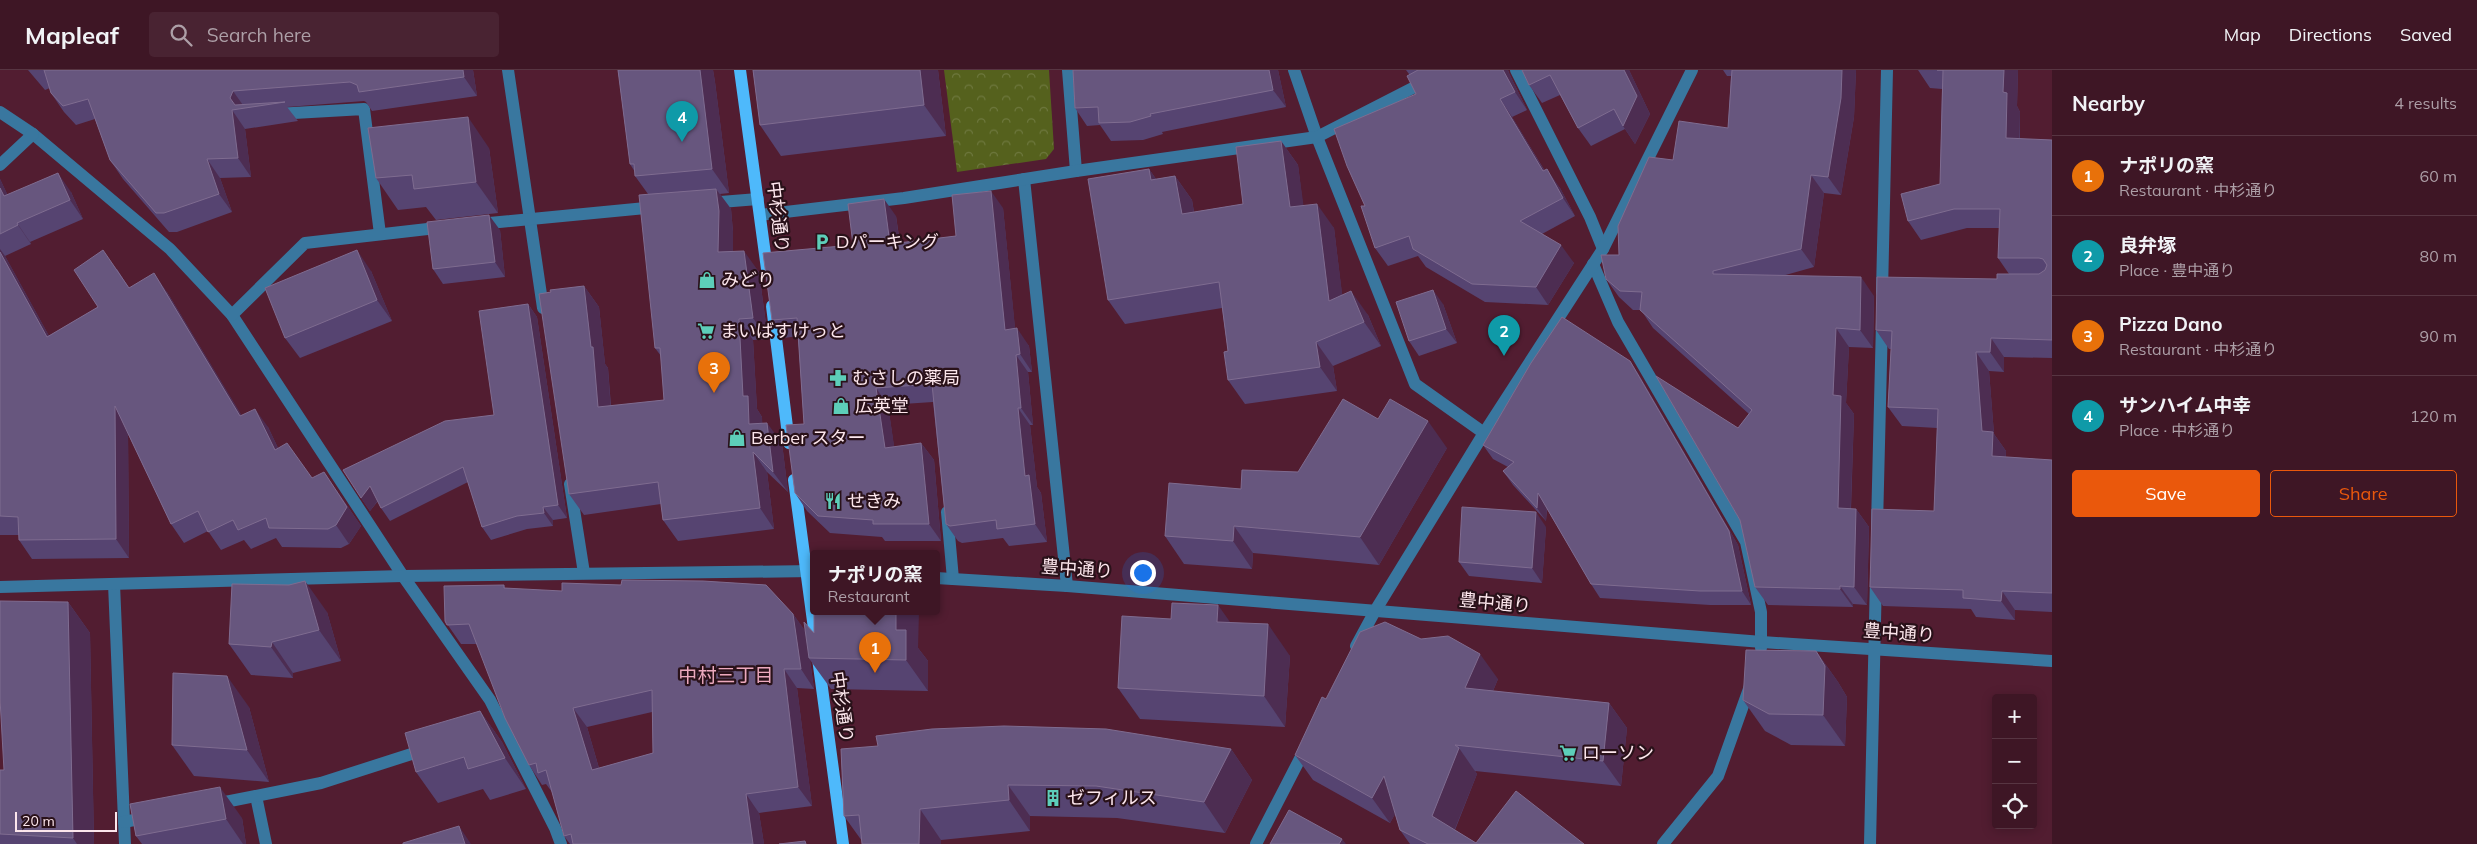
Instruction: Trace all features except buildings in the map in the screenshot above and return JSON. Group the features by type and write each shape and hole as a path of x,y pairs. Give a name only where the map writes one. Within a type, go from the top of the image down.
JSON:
{"main road":[{"name":"中杉通り","path":"740,70 792,464 810,570"},
{"name":"中杉通り","path":"815,615 843,844"}],"street":[{"path":"508,70 545,317"},
{"path":"1068,70 1076,171"},
{"path":"1294,70 1317,136 1415,384 1484,433"},
{"path":"760,215 904,198 1317,136 1448,70"},
{"path":"1516,70 1590,217 1603,249"},
{"path":"1349,661 1375,611 1484,433 1603,249 1692,70"},
{"path":"1877,539 1888,286 1887,70"},
{"path":"260,115 364,109 380,234"},
{"path":"0,112 33,134 170,249 232,315 403,576 479,684 498,725 556,828 561,844"},
{"path":"0,165 33,134"},
{"path":"1024,179 1067,586"},
{"path":"695,204 758,199"},
{"path":"232,315 305,242 530,218 666,206"},
{"path":"1593,264 1618,322 1746,542 1761,612 1762,642 1758,658"},
{"path":"569,475 584,573"},
{"path":"946,500 953,579"},
{"path":"1870,844 1876,568"},
{"path":"0,587 403,576 810,570"},
{"name":"豊中通り","path":"940,578 1067,586 1762,642 2052,661"},
{"path":"114,584 125,844"},
{"path":"1663,844 1718,776 1755,674"},
{"path":"1256,844 1309,739"},
{"path":"199,807 321,783 440,744"},
{"path":"256,796 266,844"},
{"path":"124,822 162,814"}],"green space":[{"path":"944,70 1049,70 1054,149 1046,159 957,172"}],"place":[{"name":"サンハイム中幸","path":"682,142"},
{"name":"Dパーキング","path":"822,242"},
{"name":"みどり","path":"707,280"},
{"name":"まいばすけっと","path":"706,331"},
{"name":"良弁塚","path":"1504,356"},
{"name":"むさしの薬局","path":"838,378"},
{"name":"Pizza Dano","path":"714,393"},
{"name":"広英堂","path":"841,406"},
{"name":"Berber スター","path":"737,438"},
{"name":"せきみ","path":"833,501"},
{"name":"ナポリの窯","path":"875,673"},
{"name":"ローソン","path":"1568,753"},
{"name":"ゼフィルス","path":"1053,798"}],"district":[{"name":"中村三丁目","path":"726,675"}]}
